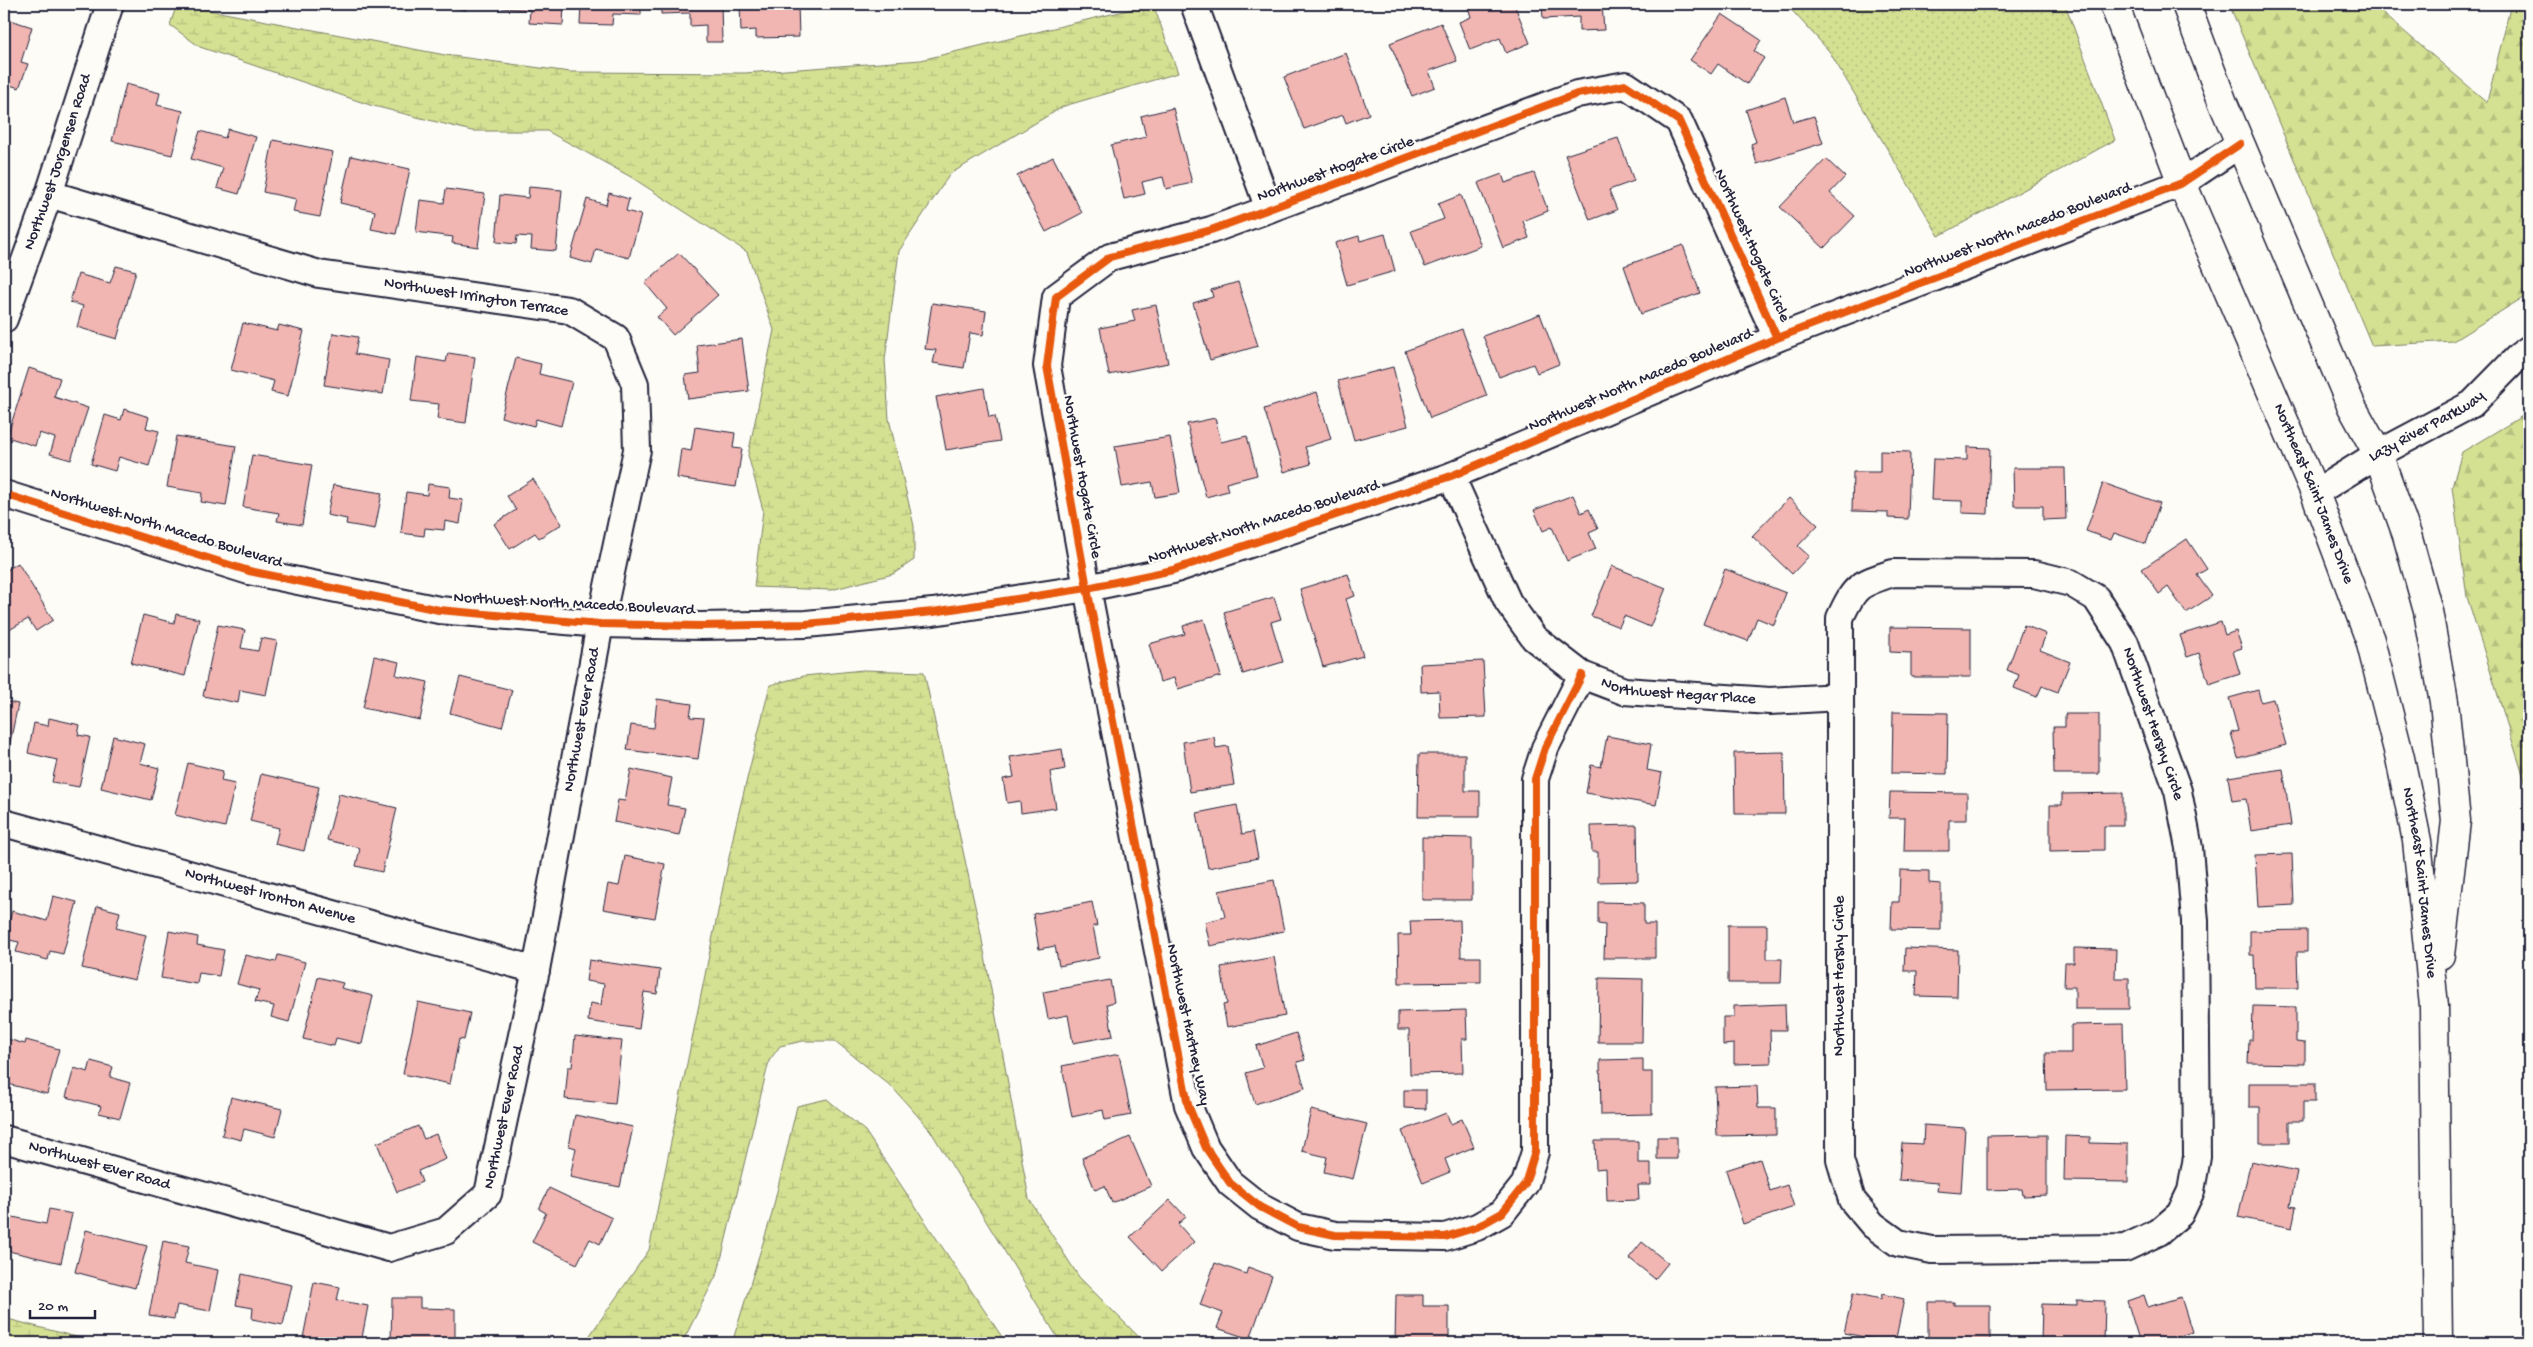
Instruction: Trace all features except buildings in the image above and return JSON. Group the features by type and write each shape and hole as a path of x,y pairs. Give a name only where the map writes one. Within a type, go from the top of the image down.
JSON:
{"main road":[{"name":"Northeast Saint James Drive","path":"2114,4 2182,183 2315,493 2370,640 2400,758 2418,841 2434,1006 2438,1343"},
{"name":"Northeast Saint James Drive","path":"2186,4 2240,144 2351,405 2378,454 2407,535 2428,611 2444,702 2456,821 2434,1006"}],"street":[{"name":"Northwest Jorgensen Road","path":"4,319 49,194 110,4"},
{"path":"1194,4 1269,209"},
{"name":"Northwest Hogate Circle","path":"1086,588 1047,366 1056,298 1110,257 1211,230 1577,94 1626,85 1679,121 1777,338"},
{"name":"Northwest North Macedo Boulevard","path":"4,494 249,571 438,610 600,624 701,626 806,624 933,612 1086,588 1174,570 1451,476 1777,338 2182,183 2240,144"},
{"name":"Northwest Irrington Terrace","path":"49,194 319,274 568,310 616,338 635,384 637,450 600,624"},
{"name":"Lazy River Parkway","path":"2315,493 2378,454 2472,404 2519,356 2529,349"},
{"name":"Northwest Hegar Place","path":"1451,476 1508,602 1534,638 1582,674 1624,691 1634,692 1770,701 1840,697"},
{"name":"Northwest Hershy Circle","path":"1893,573 2034,574 2071,583 2096,598 2125,643 2178,791 2189,848 2195,921 2197,1157 2191,1191 2180,1214 2160,1232 2125,1248 1932,1250 1898,1243 1873,1225 1852,1200 1840,1160 1840,697 1840,618 1850,595 1862,583 1893,573"},
{"name":"Northwest Hartney Way","path":"1086,588 1188,1106 1206,1148 1230,1183 1260,1208 1298,1228 1335,1235 1445,1238 1477,1227 1502,1213 1525,1184 1535,1152 1535,779 1545,748 1582,674"},
{"name":"Northwest Ever Road","path":"4,1139 389,1248 446,1231 488,1194 536,970 600,624"},
{"name":"Northwest Ironton Avenue","path":"4,823 536,970"}],"green space":[{"path":"177,4 445,55 570,72 745,73 921,60 1153,4 1178,73 1064,106 950,174 899,251 885,360 889,419 914,526 914,560 893,574 831,590 754,587 763,510 748,455 774,330 747,252 631,177 547,131 472,131 370,105 200,47 170,25"},
{"path":"1786,4 2065,4 2115,140 1939,236 1829,51"},
{"path":"2229,4 2372,4 2487,102 2511,4 2529,4 2529,294 2453,341 2372,346"},
{"path":"2529,412 2529,794 2467,597 2452,487 2462,452"},
{"path":"863,670 924,672 980,929 1029,1199 1079,1277 1145,1343 1061,1343 930,1130 892,1087 835,1041 803,1041 780,1046 769,1061 718,1272 682,1343 578,1343 588,1338 649,1250 735,828 770,685 804,676"},
{"path":"827,1099 865,1131 1006,1343 732,1343 771,1217 797,1106"},
{"path":"4,1318 99,1343 4,1343"}],"cycle path":[{"path":"1582,675 1545,748 1535,779 1535,1152 1525,1184 1502,1213 1477,1227 1445,1237 1335,1235 1298,1227 1260,1207 1230,1183 1206,1148 1188,1105 1087,588 1047,366 1056,297 1110,257 1211,230 1577,94 1626,85 1679,121 1777,338"},
{"path":"4,494 249,571 439,610 600,624 701,626 806,624 933,612 1087,588 1173,570 1451,476 1777,338 2182,183 2240,144"}]}
